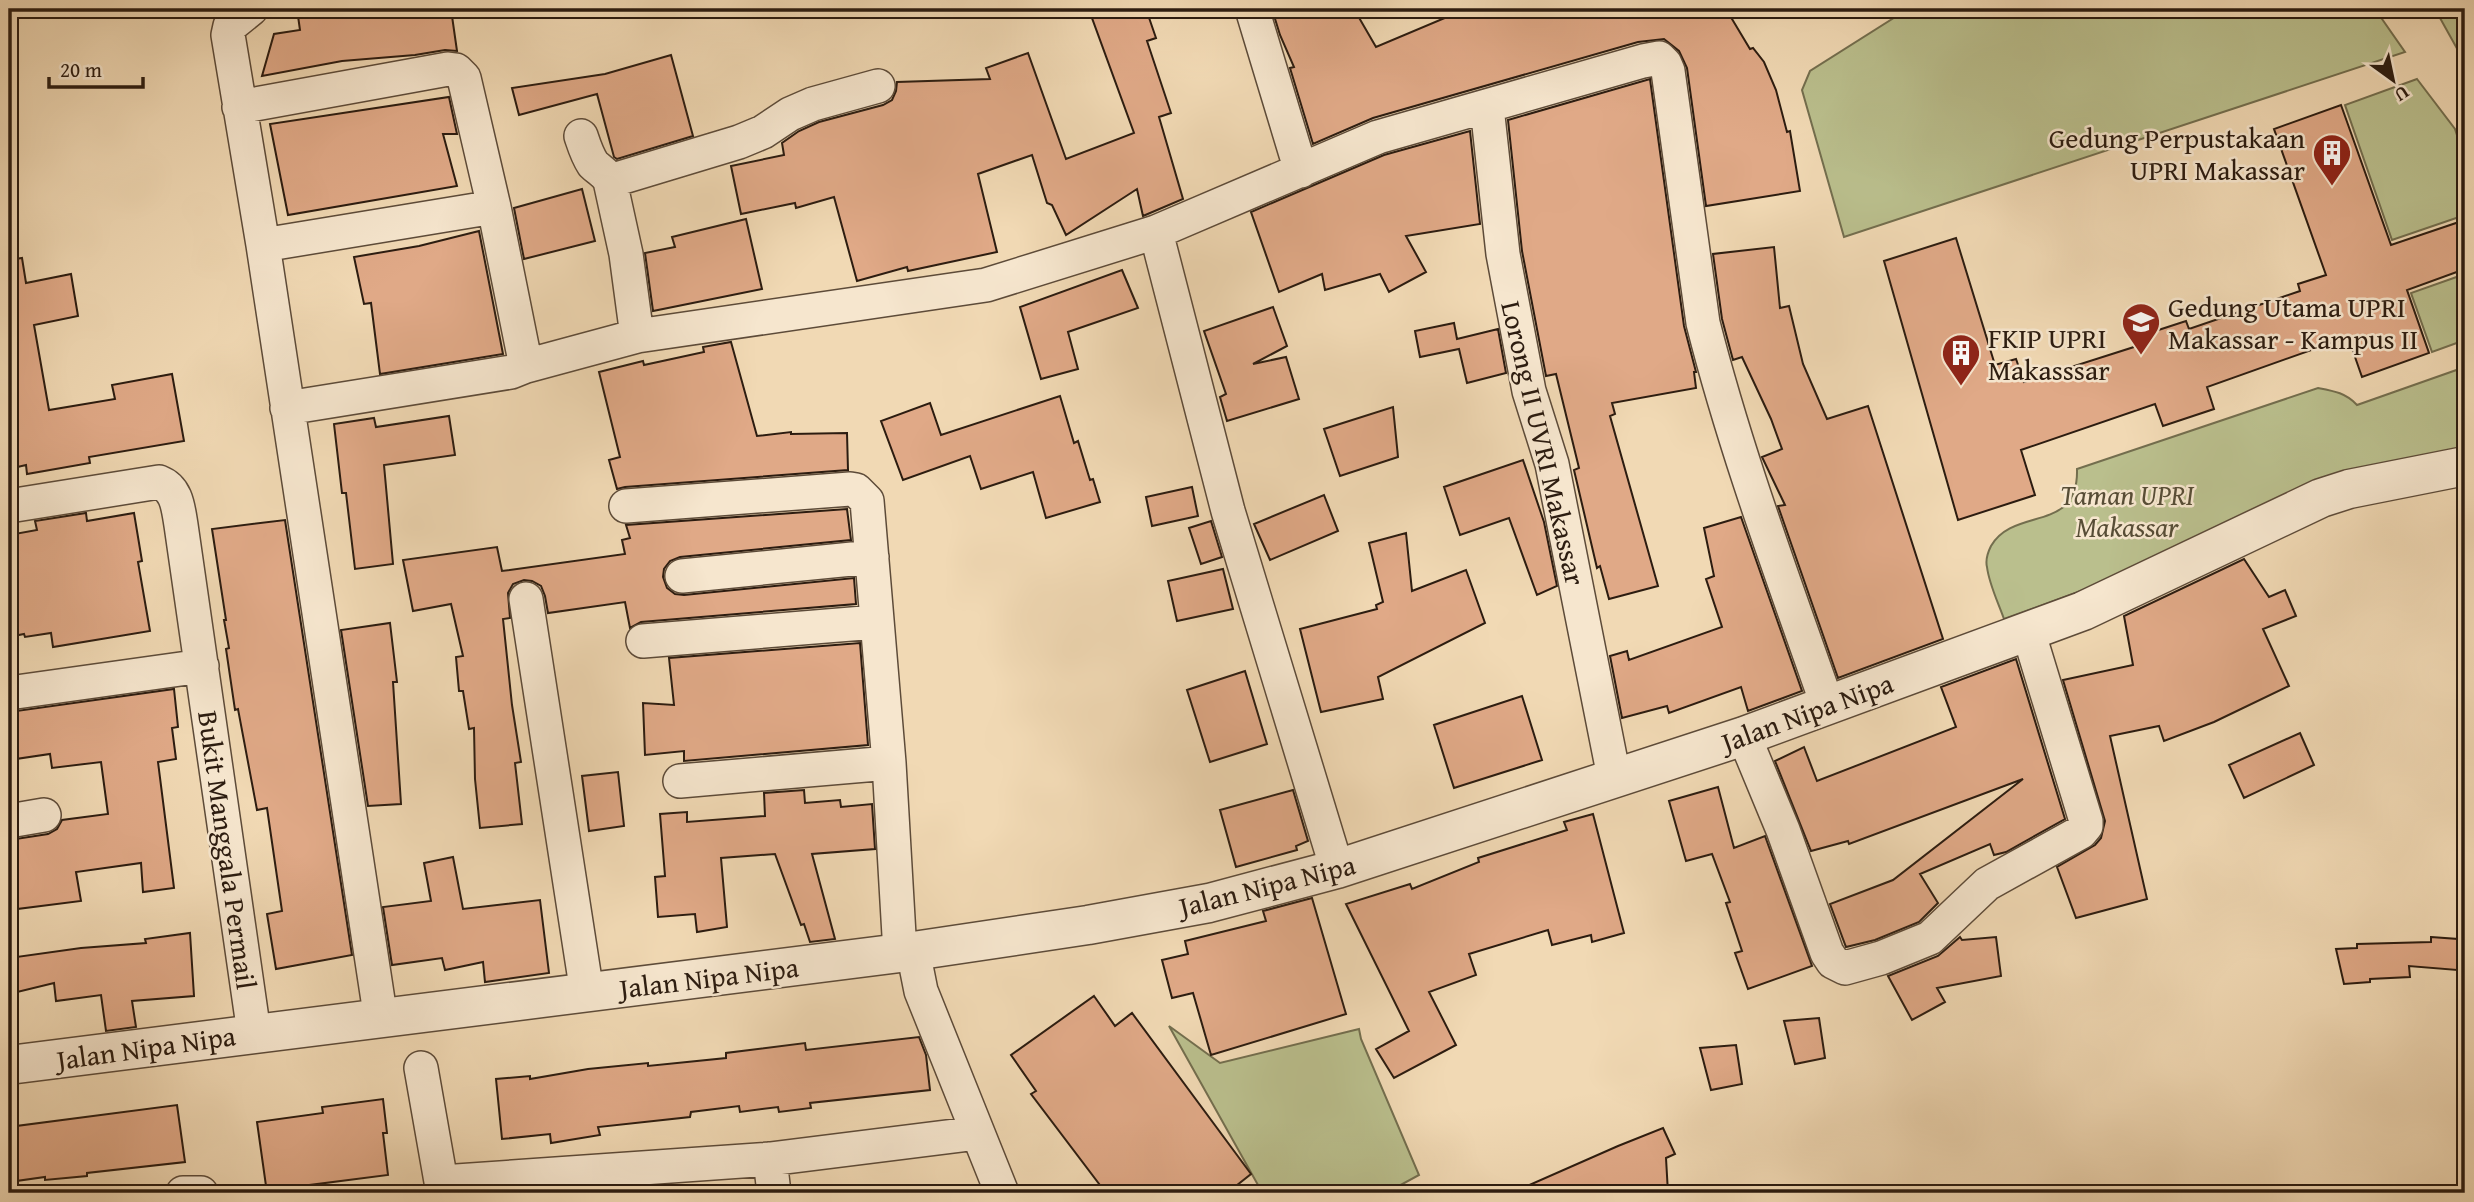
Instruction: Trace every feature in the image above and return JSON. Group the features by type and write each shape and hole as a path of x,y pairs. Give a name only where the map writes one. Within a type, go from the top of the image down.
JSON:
{"street":[{"path":"250,9 230,26 228,35 263,244 381,1020"},
{"path":"1252,9 1301,171"},
{"path":"288,408 511,372 637,336 986,285 1156,232 1378,137 1654,58 1665,64 1706,335 1735,439 1826,704"},
{"path":"239,107 448,69 456,70 464,78 494,207 526,366"},
{"path":"610,181 739,142 813,104 878,86"},
{"name":"Lorong II UVRI Makassar","path":"1487,107 1503,254 1518,336 1529,391 1552,464 1614,777"},
{"path":"581,135 594,165 610,181 624,240 637,336"},
{"path":"263,244 494,207"},
{"path":"1156,232 1228,511 1337,869"},
{"name":"Jalan Nipa Nipa","path":"9,1065 907,952 1088,925 1209,903 1337,869 1744,736 2083,611 2321,498 2349,489 2465,466"},
{"name":"Bukit Manggala Permail","path":"9,506 159,482 168,485 174,493 254,1033"},
{"path":"625,506 856,490 867,500 907,952 1002,1193"},
{"path":"682,576 872,557"},
{"path":"526,599 587,993"},
{"path":"643,641 876,622"},
{"path":"1744,736 1783,830 1827,953 1833,962 1845,968 1881,958 1930,938 1987,884 2081,832 2086,826 2028,631"},
{"path":"9,693 201,666"},
{"path":"681,781 889,763"},
{"path":"9,821 44,814"},
{"path":"421,1068 443,1187 770,1159 962,1135"},
{"path":"770,1159 774,1193"},
{"path":"183,1193 201,1193"}],"green space":[{"path":"1908,9 2375,9 2405,52 1844,237 1802,90 1810,71"},
{"path":"2435,9 2465,9 2465,63"},
{"path":"2417,79 2455,129 2465,160 2465,215 2392,240 2345,105"},
{"path":"2465,274 2465,340 2432,352 2411,293"},
{"name":"Taman UPRI Makassar","path":"2465,367 2465,450 2004,619 1986,564 1991,546 2001,534 2014,526 2043,517 2068,503 2075,489 2077,469 2318,388 2344,395 2357,405"},
{"path":"1169,1026 1220,1063 1359,1029 1419,1175 1386,1193 1248,1193 1258,1185"}],"building":[{"path":"297,9 451,9 457,51 342,61 262,76 274,34 300,30"},
{"path":"1118,9 1146,9 1156,38 1147,41 1171,113 1159,117 1183,199 1143,216 1137,189 1066,235 1052,205 1047,203 1032,155 978,174 997,252 908,271 907,267 857,281 834,197 796,208 795,203 741,214 731,166 784,155 782,143 799,131 819,122 883,105 892,100 897,82 990,79 986,68 1028,53 1066,159 1134,133 1092,18"},
{"path":"1272,9 1354,9 1376,47 1466,9 1726,9 1750,49 1753,48 1764,62 1776,90 1787,132 1790,131 1800,191 1706,206 1687,68 1679,51 1664,39 1638,42 1373,118 1313,144 1290,68 1294,67"},
{"path":"671,55 693,136 617,159 614,157 597,94 519,115 512,88 605,74"},
{"path":"1650,79 1684,326 1696,372 1696,388 1612,403 1615,414 1610,416 1658,586 1609,599 1600,566 1597,568 1574,470 1579,468 1556,374 1546,376 1522,251 1508,120"},
{"path":"449,97 457,134 443,134 457,186 288,215 270,124"},
{"path":"2341,105 2391,245 2465,220 2465,269 2407,290 2429,353 2362,377 2348,337 2207,387 2214,409 2163,426 2155,404 2021,450 2035,495 1958,520 1884,261 1956,238 1995,365 2016,359 2024,382 2137,346 2134,338 2186,321 2189,329 2300,291 2298,284 2326,275 2274,129"},
{"path":"1470,131 1480,224 1406,236 1426,272 1389,292 1380,274 1325,290 1322,274 1279,292 1251,212 1384,155"},
{"path":"582,189 595,241 524,259 514,208"},
{"path":"746,219 762,289 653,311 645,253 675,247 672,237"},
{"path":"479,231 503,354 380,374 371,303 364,304 354,257 419,246"},
{"path":"1774,247 1780,308 1789,306 1803,364 1827,419 1868,406 1943,639 1838,678 1778,506 1785,505 1762,457 1782,449 1742,357 1733,360 1722,319 1713,254"},
{"path":"22,258 26,283 71,274 78,316 34,325 49,410 115,399 112,385 172,374 184,441 89,457 90,463 27,474 26,465 9,469 9,260"},
{"path":"1122,270 1138,308 1068,332 1078,369 1041,379 1020,307"},
{"path":"1273,307 1287,346 1253,364 1286,357 1299,399 1227,421 1220,397 1226,394 1204,331"},
{"path":"1454,323 1457,339 1498,329 1506,373 1467,383 1459,349 1420,357 1415,331"},
{"path":"731,342 757,436 791,432 847,433 848,470 617,489 609,460 620,457 599,372 643,361 644,365 704,352 703,347"},
{"path":"1060,396 1074,443 1078,441 1100,502 1046,518 1033,472 981,489 970,456 903,480 881,421 930,403 941,435"},
{"path":"1393,407 1398,457 1340,476 1324,429"},
{"path":"449,416 455,455 384,465 393,564 355,569 334,424 374,418 376,427"},
{"path":"1523,460 1544,522 1557,586 1537,595 1509,518 1460,535 1444,487"},
{"path":"1192,487 1198,516 1152,526 1146,497"},
{"path":"1324,495 1338,531 1270,560 1254,524"},
{"path":"847,509 851,540 680,557 670,561 664,569 663,577 667,588 675,594 684,595 854,578 856,604 641,622 630,628 625,602 548,613 541,586 524,580 513,584 508,593 510,618 503,619 521,762 515,763 522,824 480,828 474,728 469,729 463,691 459,691 456,657 463,656 451,604 413,611 403,560 497,547 502,571 625,554 622,540 630,538 626,525"},
{"path":"86,513 87,521 134,513 142,561 138,562 150,631 53,647 51,633 9,637 9,535 37,530 35,521"},
{"path":"1741,517 1802,691 1748,711 1741,687 1669,713 1667,706 1622,718 1610,656 1627,651 1629,660 1722,627 1706,579 1714,576 1704,528"},
{"path":"285,520 352,955 276,969 267,914 282,911 267,808 257,810 238,709 235,710 226,649 229,648 226,620 212,529"},
{"path":"1211,521 1222,557 1201,564 1189,528"},
{"path":"1406,533 1412,591 1466,570 1485,623 1378,677 1383,699 1321,712 1300,629 1377,609 1376,605 1383,602 1369,543"},
{"path":"2244,559 2269,597 2285,590 2296,616 2263,629 2289,686 2214,722 2164,741 2159,726 2110,736 2147,899 2076,918 2057,867 2095,845 2101,838 2105,821 2063,680 2133,665 2124,616"},
{"path":"1223,569 1233,609 1177,621 1168,581"},
{"path":"390,623 397,682 393,682 401,804 368,806 341,630"},
{"path":"860,643 868,745 684,761 684,751 645,755 643,703 674,705 669,658"},
{"path":"2016,659 2065,819 2006,852 1994,855 1990,844 1920,874 1938,903 1919,922 1875,940 1846,947 1830,904 1893,880 2023,779 1849,844 1848,841 1811,851 1775,761 1804,747 1817,781 1956,727 1941,687"},
{"path":"1245,671 1267,744 1210,762 1187,690"},
{"path":"174,689 178,727 172,728 176,759 158,762 174,888 143,892 141,863 76,872 81,901 9,910 9,840 48,834 57,829 62,820 108,814 101,762 52,768 50,754 9,760 9,712"},
{"path":"1522,696 1542,760 1454,788 1434,725"},
{"path":"2300,733 2314,765 2244,798 2229,765"},
{"path":"618,772 624,826 589,831 582,776"},
{"path":"1718,787 1734,848 1765,836 1812,966 1748,989 1735,953 1742,951 1726,903 1730,902 1712,854 1686,861 1669,801"},
{"path":"804,790 805,803 840,800 841,807 872,804 875,849 812,854 835,939 810,942 775,854 721,858 727,927 697,932 695,914 658,917 655,877 665,876 660,814 687,812 687,822 765,816 764,793"},
{"path":"1293,790 1308,841 1296,846 1297,850 1236,867 1220,810"},
{"path":"1593,814 1624,933 1592,942 1591,935 1552,945 1548,930 1469,954 1476,975 1429,992 1456,1045 1394,1078 1376,1049 1409,1031 1346,904 1410,884 1412,889 1479,862 1478,858 1567,830 1564,822"},
{"path":"453,857 463,909 540,900 549,973 485,982 483,962 445,970 442,958 392,965 383,907 431,901 424,863"},
{"path":"1312,898 1346,1014 1211,1055 1193,993 1172,998 1162,960 1188,954 1185,941 1266,921 1263,911"},
{"path":"190,933 194,996 132,1001 136,1027 106,1031 101,995 56,1001 54,983 9,994 9,958 81,948 146,943 145,939"},
{"path":"1960,937 1962,940 1996,937 2001,976 1937,988 1945,1002 1912,1020 1888,976 1938,956"},
{"path":"2431,937 2458,939 2457,970 2409,966 2410,977 2370,979 2370,982 2344,984 2336,949 2357,948 2357,944 2431,942"},
{"path":"1094,996 1115,1026 1132,1013 1251,1174 1227,1193 1106,1193 1031,1094 1036,1091 1011,1055"},
{"path":"1819,1018 1825,1058 1795,1064 1784,1021"},
{"path":"919,1037 926,1055 930,1090 810,1103 811,1108 779,1112 778,1107 740,1112 739,1106 691,1112 690,1117 598,1127 600,1135 551,1143 550,1134 502,1139 496,1079 530,1076 530,1079 588,1069 726,1058 726,1053 805,1043 806,1050"},
{"path":"1736,1045 1742,1084 1711,1090 1700,1048"},
{"path":"383,1099 387,1133 383,1133 388,1175 267,1193 257,1122 323,1113 322,1107"},
{"path":"177,1105 185,1162 87,1173 87,1176 45,1180 45,1177 9,1182 9,1127"},
{"path":"1663,1128 1675,1154 1666,1158 1668,1193 1511,1193 1618,1146"}],"place":[{"name":"Gedung Perpustakaan UPRI Makassar","path":"2332,187"},
{"name":"Gedung Utama UPRI Makassar - Kampus II","path":"2141,356"},
{"name":"FKIP UPRI Makasssar","path":"1961,387"}]}
